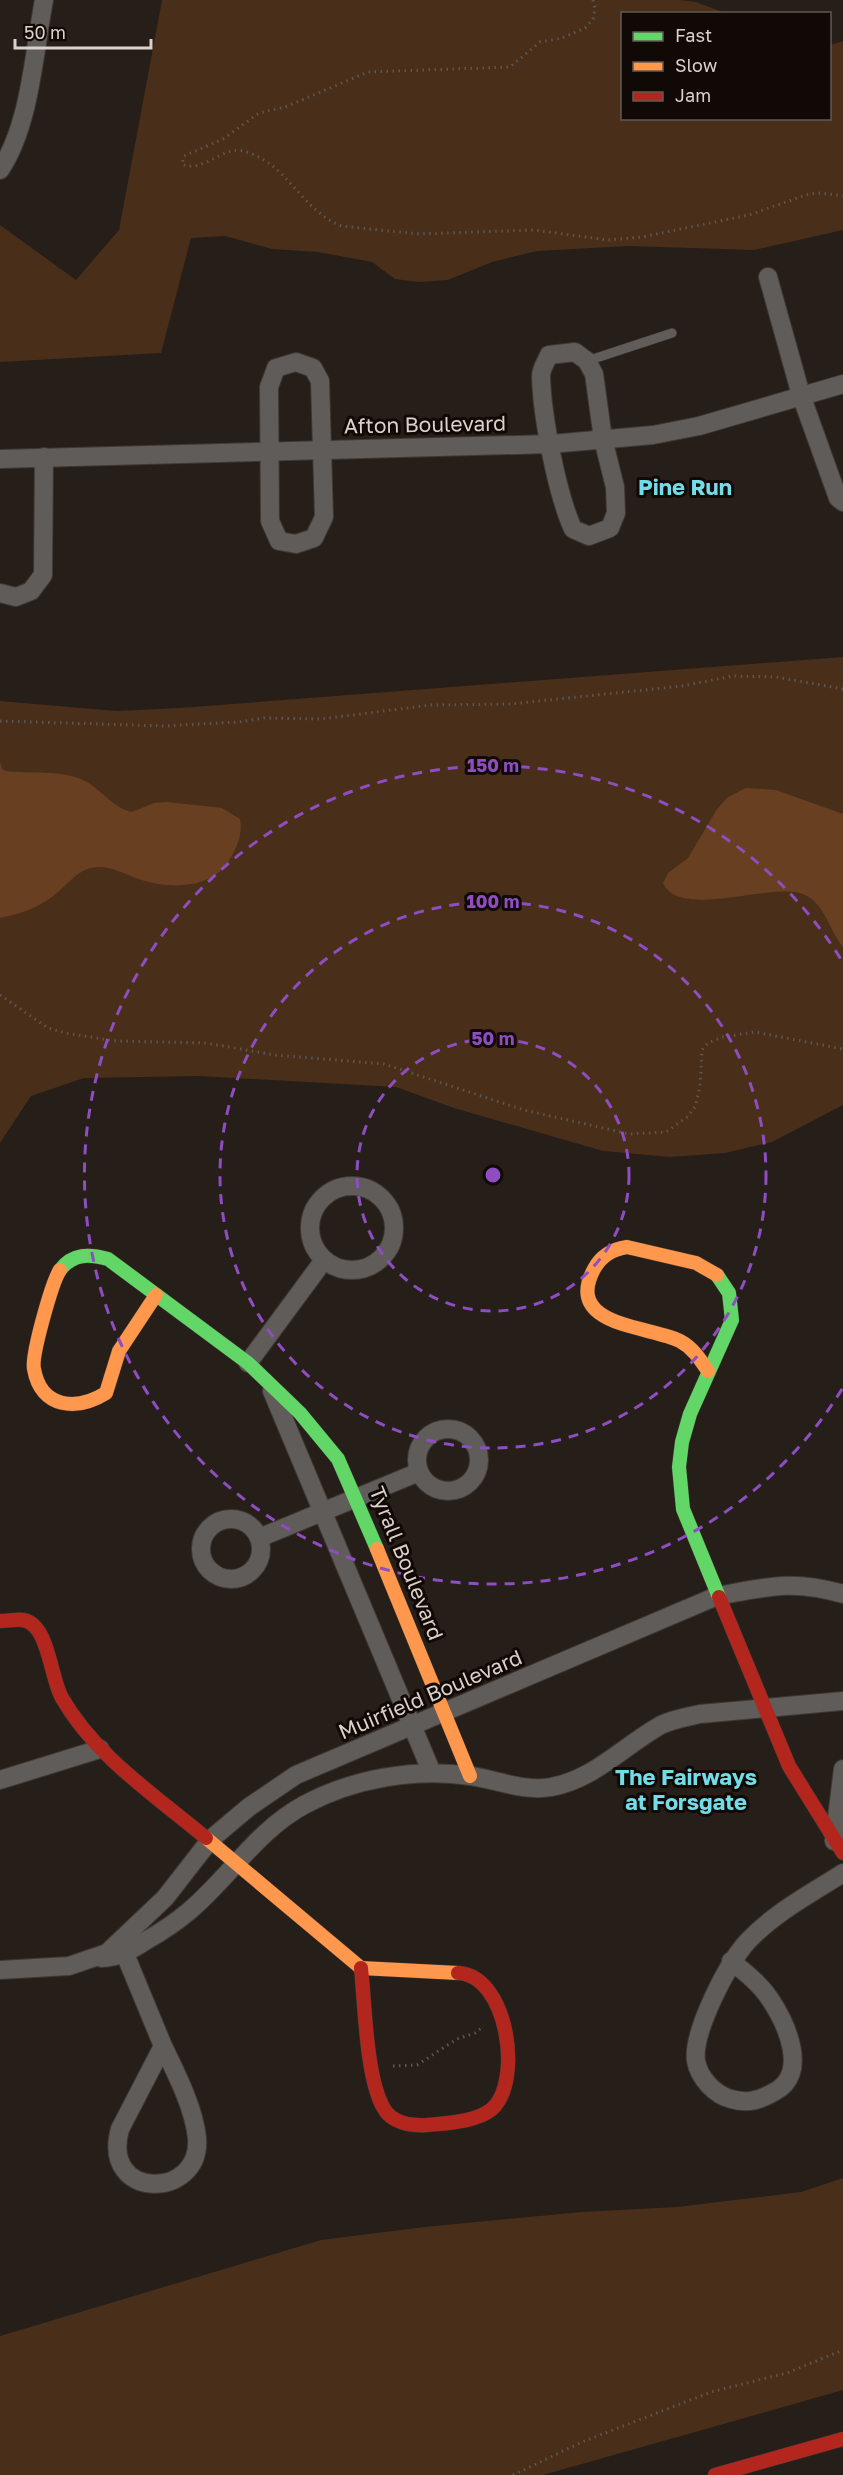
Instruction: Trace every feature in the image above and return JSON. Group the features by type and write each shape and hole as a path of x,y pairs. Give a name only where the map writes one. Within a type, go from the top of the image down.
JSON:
{"street":[{"path":"0,170 9,158 22,118 44,0"},
{"path":"768,277 801,396 838,498 843,502"},
{"path":"575,352 587,361 594,374 603,439 615,487 616,513 610,528 589,536 573,529 564,511 550,444 541,374 549,355 575,352"},
{"path":"296,362 313,369 320,381 324,517 314,538 296,544 279,541 270,521 270,450 269,387 276,368 296,362"},
{"name":"Afton Boulevard","path":"0,459 550,444 653,435 699,426 843,384"},
{"path":"0,593 16,597 31,591 43,575 44,457"},
{"path":"346,1185 362,1186 377,1193 389,1206 394,1222 393,1238 386,1253 374,1264 358,1270 341,1269 324,1260 315,1250 309,1234 310,1217 318,1202 330,1191 346,1185"},
{"path":"708,1371 690,1348 673,1339 607,1320 598,1312 587,1290 590,1277 603,1257 627,1247 700,1263 719,1276 728,1289 732,1305 732,1322 708,1371 686,1426 678,1469 683,1509 789,1766 838,1847"},
{"name":"Tyrall Boulevard","path":"156,1295 119,1351 106,1393 83,1407 69,1407 48,1395 40,1384 33,1368 53,1277 64,1264 78,1255 93,1254 108,1259 248,1363 270,1387 319,1432 338,1458 341,1506 413,1725 432,1773"},
{"path":"248,1363 324,1260"},
{"name":"Tyrall Boulevard","path":"270,1387 341,1506 444,1713 470,1776"},
{"path":"259,1538 419,1472"},
{"name":"Muirfield Boulevard","path":"123,1947 211,1839 276,1786 413,1725 717,1596 782,1584 814,1585 843,1594"},
{"path":"0,1621 23,1620 33,1624 42,1634 53,1676 62,1698 100,1749 211,1839 361,1968 473,1975 480,1978 497,1996 501,2015 508,2082 506,2092 497,2105 476,2119 420,2124 402,2123 391,2118 382,2108 377,2096 361,1968"},
{"name":"Muirfield Boulevard","path":"0,1970 46,1969 94,1959 123,1947 190,1911 262,1835 305,1804 357,1784 397,1776 432,1773 470,1776 535,1789 552,1787 571,1782 592,1771 662,1725 677,1719 764,1707 843,1701"},
{"path":"0,1780 100,1749"},
{"path":"838,1847 843,1769"},
{"path":"731,1961 753,1978 770,1999 793,2050 793,2063 780,2089 754,2102 729,2099 714,2090 704,2079 696,2062 696,2046 723,1974 731,1961 748,1941 788,1907 843,1873"},
{"path":"123,1947 181,2084 197,2137 190,2165 166,2183 152,2185 136,2180 125,2171 118,2157 116,2141 120,2128 163,2046"},
{"path":"715,2475 843,2439"}],"lane":[{"path":"587,361 672,333"}],"path":[{"path":"593,0 596,8 593,19 585,28 562,38 540,42 510,67 368,72 285,107 259,113 223,139 190,152 181,161 187,166 197,165 228,152 237,150 247,152 284,173 302,198 332,223 340,226 419,234 513,230 608,240 642,237 749,215 809,195 821,193 843,196"},
{"path":"0,721 164,726 239,722 264,718 321,719 431,705 511,704 682,686 733,676 776,678 843,689"},
{"path":"0,995 48,1028 65,1033 116,1041 206,1043 275,1055 384,1064 532,1112 629,1134 666,1132 687,1117 695,1107 700,1087 702,1050 708,1042 722,1037 755,1032 843,1049"},
{"path":"374,2070 403,2064 417,2065 445,2046 475,2033 501,2015"},
{"path":"513,2475 582,2442 711,2392 788,2373 843,2350"}],"shaded area":[{"path":"162,0 680,0 696,2 722,12 621,12 621,120 831,120 831,45 843,41 843,230 754,250 628,246 537,251 492,262 448,280 418,282 395,279 372,262 318,252 272,249 225,236 191,238 161,353 0,362 0,225 76,280 119,230"},
{"path":"843,657 843,1105 772,1142 725,1153 670,1157 603,1151 454,1108 396,1087 199,1076 84,1078 31,1096 0,1143 0,701 117,711 180,708"},
{"path":"0,762 2,769 6,771 54,773 81,779 118,806 132,812 154,803 167,802 222,808 240,819 239,840 233,854 222,869 202,881 164,885 151,883 110,868 91,868 77,875 38,906 0,918"},
{"path":"746,788 776,790 843,814 843,947 818,905 805,895 772,892 707,900 688,899 673,894 663,883 668,873 688,858 717,809 728,797"},
{"path":"843,2178 843,2390 543,2475 0,2475 0,2336 321,2240 424,2227 581,2212 677,2207 801,2192"}],"traffic: fast":[{"path":"60,1270 70,1260 82,1256 108,1259 248,1363 300,1413 338,1459 377,1549"},
{"path":"717,1275 729,1293 732,1320 690,1414 682,1442 679,1467 683,1509 719,1597"}],"traffic: slow":[{"path":"708,1371 692,1350 680,1341 614,1321 600,1313 590,1303 588,1288 594,1269 600,1260 612,1251 627,1247 696,1263 717,1275"},
{"path":"60,1270 43,1319 34,1369 44,1392 52,1399 62,1403 84,1402 106,1393 119,1351 156,1295"},
{"path":"377,1549 470,1776"},
{"path":"206,1838 361,1968 458,1973"}],"traffic: jam":[{"path":"719,1597 789,1766 843,1853"},
{"path":"0,1621 23,1620 32,1624 44,1641 62,1698 91,1738 147,1791 206,1838"},
{"path":"361,1968 365,2020 377,2094 391,2117 415,2125 453,2122 478,2117 492,2109 501,2095 507,2077 508,2055 499,2010 489,1991 475,1978 458,1973"},
{"path":"715,2475 843,2439"}],"district":[{"name":"Pine Run","path":"685,486"},
{"name":"The Fairways at Forsgate","path":"686,1788"}]}
